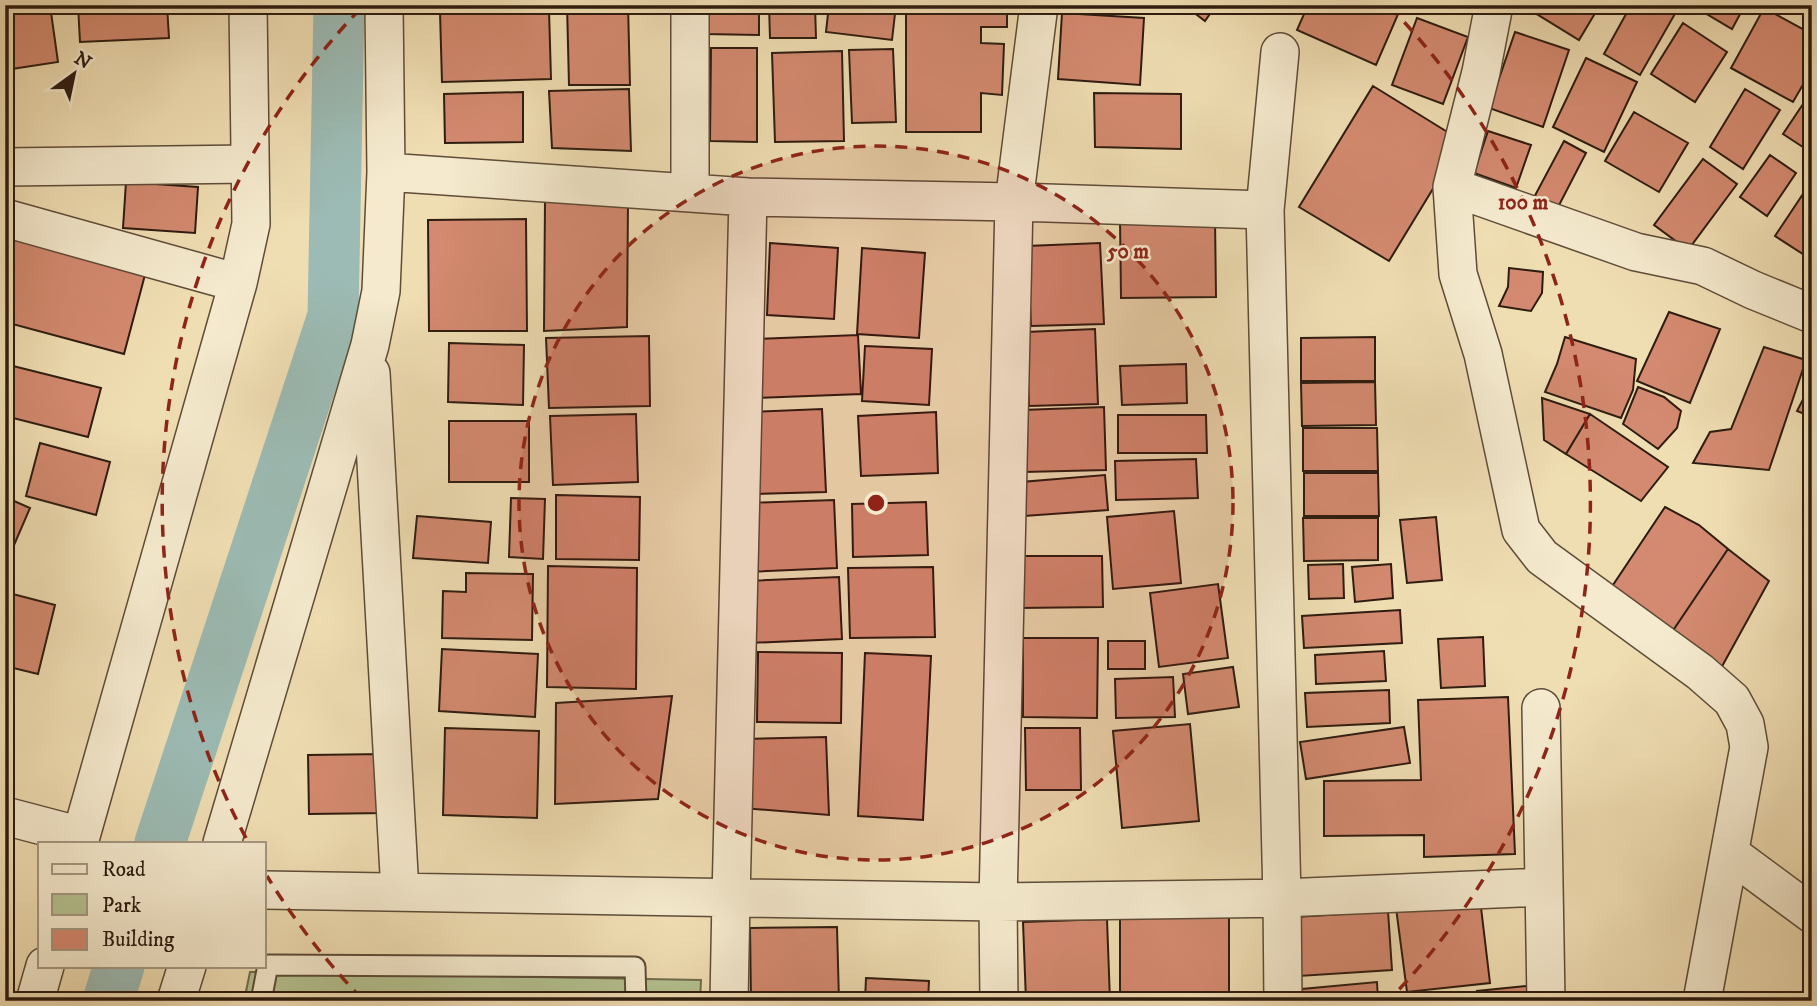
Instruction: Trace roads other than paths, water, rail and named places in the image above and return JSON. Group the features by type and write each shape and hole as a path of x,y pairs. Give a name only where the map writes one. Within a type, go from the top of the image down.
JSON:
{"street":[{"path":"5,816 80,840 238,283 251,224 248,5"},
{"path":"222,842 370,345 380,291 386,172 384,5"},
{"path":"690,5 690,193"},
{"path":"999,1001 998,902 1014,202 1039,5"},
{"path":"1494,5 1481,72 1452,187 1458,274 1483,354 1521,530 1542,557 1700,672 1731,700 1745,724 1749,747 1702,1001"},
{"path":"1280,52 1265,210 1283,1001"},
{"path":"5,167 250,164"},
{"path":"386,172 748,197 1265,210"},
{"path":"1452,187 1636,252 1703,267 1812,314"},
{"path":"729,1001 748,197"},
{"path":"5,218 238,283"},
{"path":"370,345 400,892"},
{"path":"1541,708 1546,1001"},
{"path":"1731,854 1812,914"},
{"path":"266,890 998,902 1282,898 1544,887"},
{"path":"35,1001 44,968"},
{"path":"176,1001 186,968"}],"lane":[{"path":"261,1001 268,965 635,967 635,1001"}],"waterway":[{"path":"160,842 333,316 339,5"},
{"path":"108,1001 118,968"}]}
